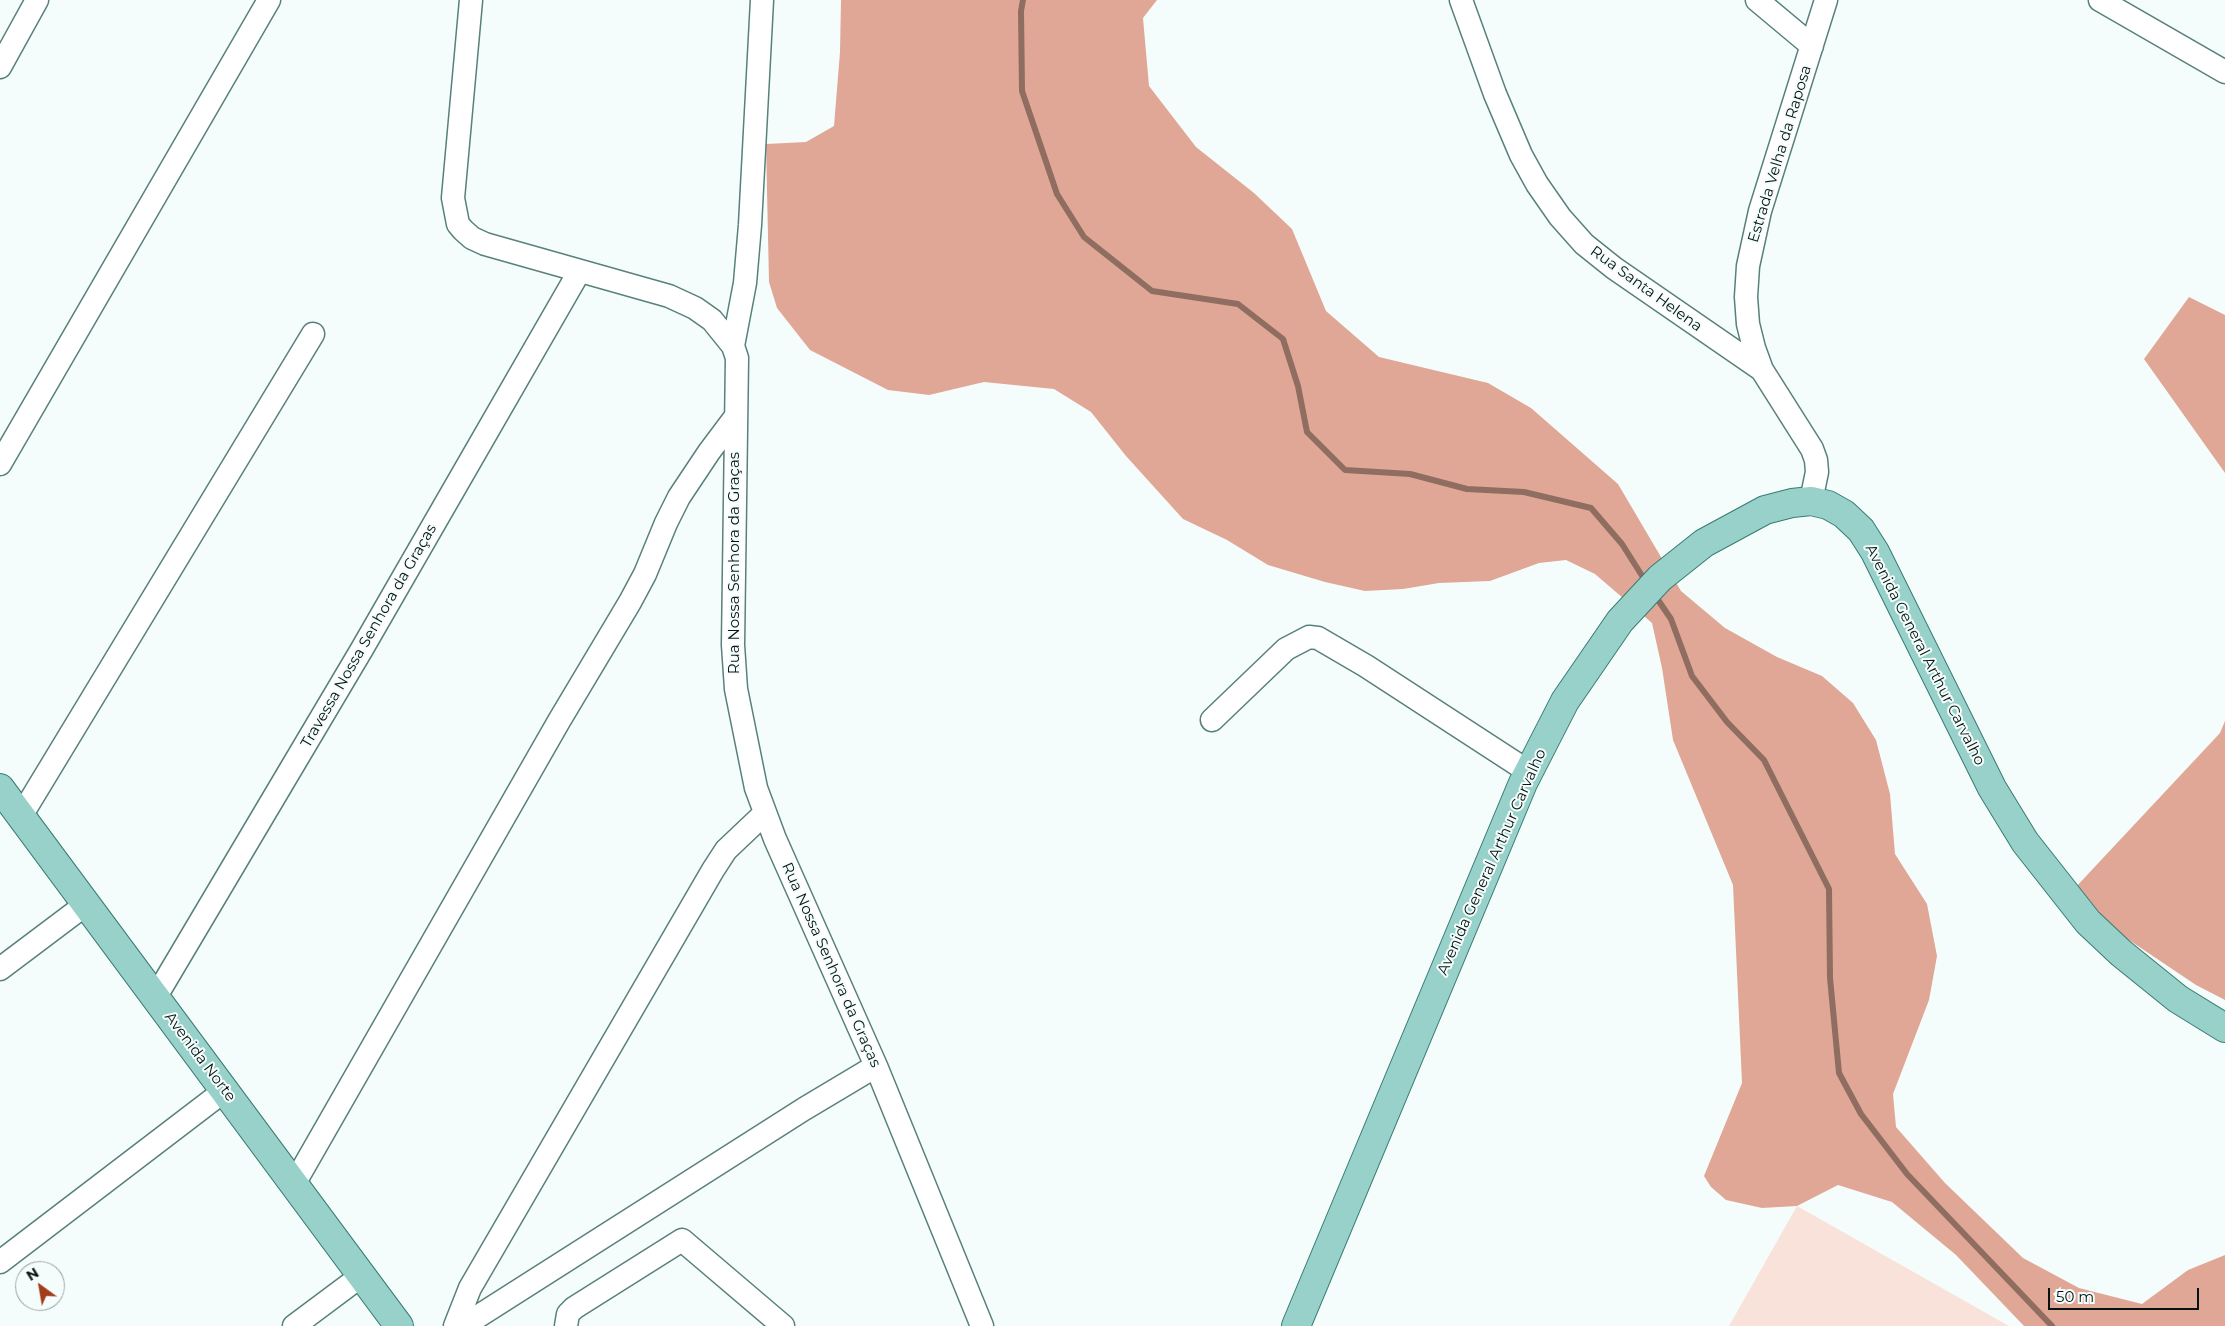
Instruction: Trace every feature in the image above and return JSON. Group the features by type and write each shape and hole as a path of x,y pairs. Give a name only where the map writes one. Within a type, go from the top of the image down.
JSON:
{"main road":[{"name":"Avenida General Arthur Carvalho","path":"1296,1326 1529,772 1565,701 1620,621 1651,587 1704,543 1765,510 1792,503 1810,501 1828,505 1844,514 1860,530 1875,552 1992,788 2026,842 2058,886 2088,922 2121,953 2178,999 2225,1028"},
{"name":"Avenida Norte","path":"0,788 399,1326"}],"street":[{"path":"0,67 37,0"},
{"path":"0,464 269,0"},
{"path":"471,0 453,198 458,224 472,238 486,244 579,272 669,296 695,308 712,320 733,346"},
{"path":"733,346 745,283 762,0"},
{"name":"Rua Santa Helena","path":"1461,0 1495,94 1521,154 1537,184 1560,216 1584,244 1614,268 1762,370"},
{"path":"1757,0 1812,46"},
{"name":"Estrada Velha da Raposa","path":"1810,501 1817,472 1816,460 1812,449 1762,370 1748,324 1746,297 1748,266 1760,212 1826,0"},
{"path":"2100,0 2225,72"},
{"name":"Travessa Nossa Senhora da Graças","path":"155,998 362,649 579,272"},
{"path":"20,816 313,334"},
{"name":"Rua Nossa Senhora da Graças","path":"733,346 737,358 733,645 736,689 744,734 764,814 876,1066 982,1326"},
{"path":"294,1184 564,713 630,602 645,574 679,497 736,416"},
{"path":"1212,720 1286,649 1309,637 1318,638 1366,666 1529,772"},
{"path":"455,1326 470,1288 713,870 726,850 764,814"},
{"path":"0,969 85,905"},
{"path":"463,1326 804,1109 876,1066"},
{"path":"0,1262 224,1091"},
{"path":"566,1326 568,1314 574,1308 682,1240 783,1326"},
{"path":"294,1326 361,1276"}],"shaded area":[{"path":"841,0 1157,0 1143,18 1149,86 1196,147 1254,193 1292,229 1326,311 1379,357 1488,383 1531,408 1618,484 1681,591 1725,628 1777,657 1822,676 1853,703 1876,740 1890,794 1895,854 1927,904 1937,956 1929,1000 1893,1094 1896,1127 1945,1183 2023,1258 2079,1288 2142,1304 2188,1270 2225,1255 2225,1326 2024,1326 1956,1255 1892,1202 1838,1185 1797,1206 1762,1208 1726,1200 1711,1187 1704,1176 1742,1083 1733,885 1673,740 1662,668 1652,623 1595,574 1566,560 1539,563 1490,581 1439,583 1403,589 1365,591 1325,582 1268,565 1227,540 1183,519 1126,456 1091,412 1054,389 984,382 929,395 888,390 810,350 777,308 769,282 766,144 806,142 834,126 840,52"},
{"path":"2189,297 2225,315 2225,473 2144,359"},
{"path":"2225,721 2225,1000 2196,985 2123,936 2074,889 2220,733"},
{"path":"1797,1206 2009,1326 1729,1326"}],"waterway":[{"path":"1023,0 1021,11 1022,91 1057,194 1084,237 1152,291 1238,304 1283,339 1298,386 1307,432 1345,470 1410,474 1467,489 1524,492 1591,508 1622,544 1646,582"},
{"path":"1654,594 1671,619 1692,676 1727,722 1764,760 1829,889 1830,978 1839,1073 1861,1114 1907,1174 2052,1326"}]}
